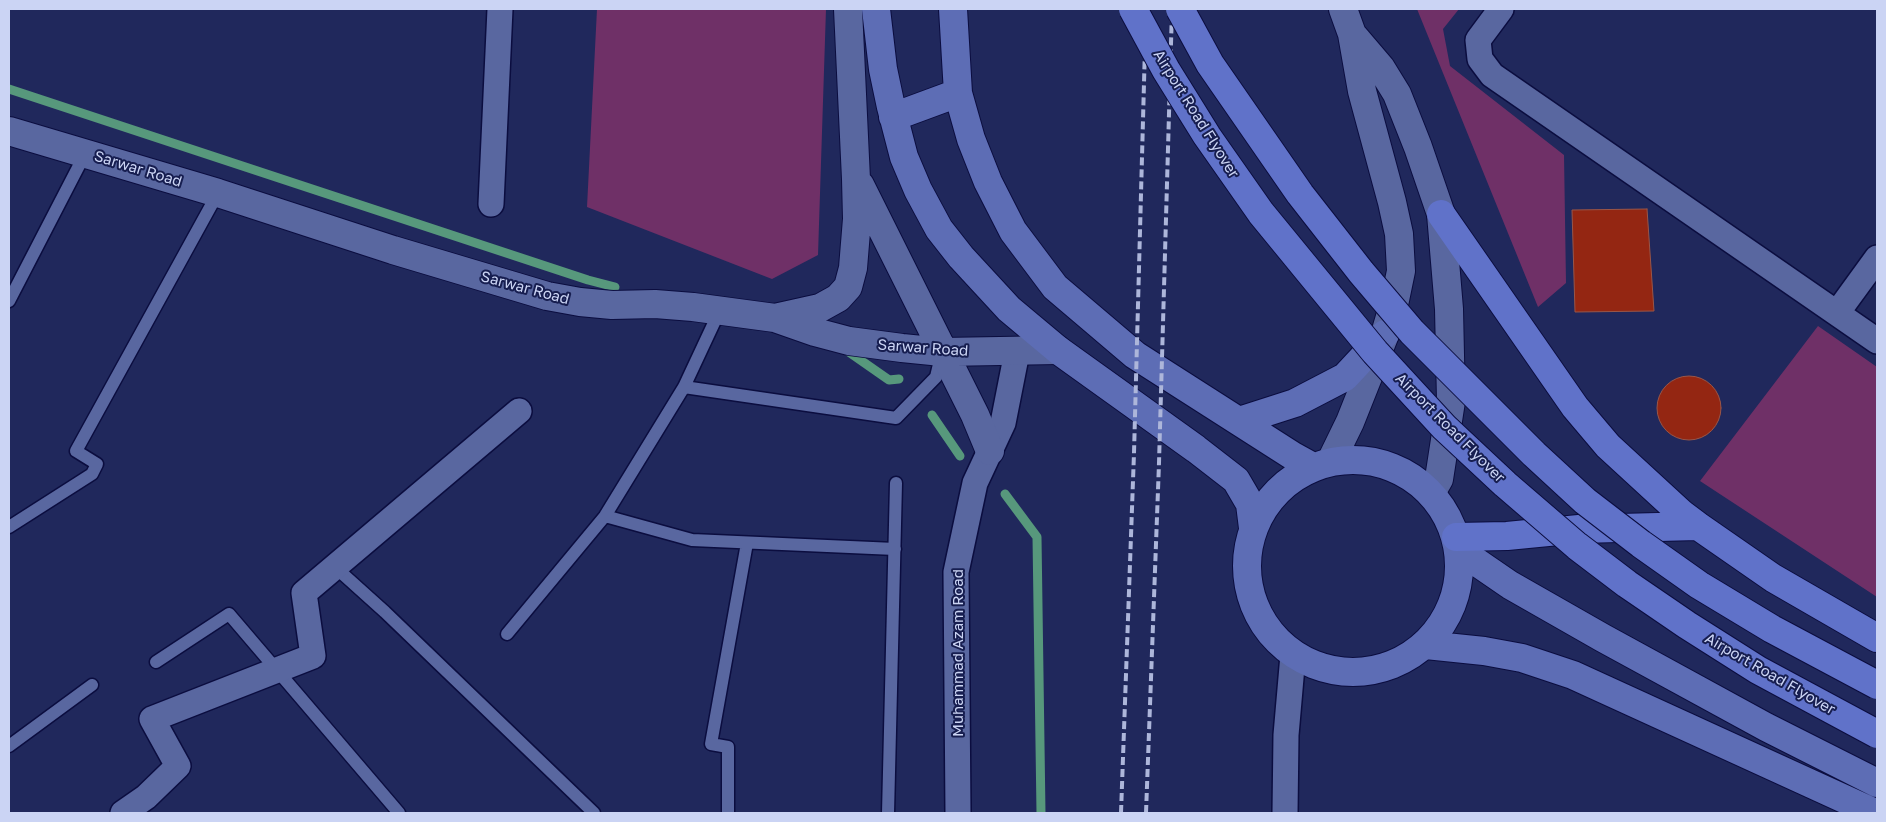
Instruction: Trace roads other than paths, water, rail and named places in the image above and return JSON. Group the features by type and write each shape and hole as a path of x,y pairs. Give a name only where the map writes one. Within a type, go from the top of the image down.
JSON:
{"main road":[{"path":"876,9 883,68 893,118 904,157 914,182 939,229 961,257 1009,309 1058,350 1236,480 1250,504 1253,528"},
{"path":"953,9 958,93 971,139 988,182 1013,230 1055,287 1135,355 1293,456 1322,464 1368,460 1402,471 1431,493 1458,543 1510,585 1766,727 1877,782"},
{"name":"Airport Road Flyover","path":"1133,9 1166,70 1206,136 1261,213 1375,352 1444,426 1505,484 1577,546 1634,589 1758,670 1877,734"},
{"path":"1180,9 1210,64 1300,194 1360,272 1412,332 1534,454 1585,501 1699,585 1772,629 1877,685"},
{"path":"893,118 958,93"},
{"path":"1441,214 1580,413 1608,446 1682,514 1698,526 1773,578 1877,638"},
{"path":"1239,421 1295,403 1345,377 1385,334"},
{"path":"1322,464 1288,482 1267,502 1253,528 1246,563 1251,599 1267,631 1293,655 1326,670 1362,673 1396,664 1426,644 1447,617 1458,585 1458,543"},
{"path":"1458,543 1579,529 1698,526"},
{"path":"1426,644 1522,658 1573,675 1874,813"}],"street":[{"path":"491,204 500,9"},
{"path":"775,318 820,308 838,298 848,287 853,268 857,219 848,9"},
{"path":"1322,464 1350,422 1385,334 1401,271 1399,234 1392,202 1362,90 1352,34 1343,9"},
{"path":"1501,9 1478,40 1480,59 1492,75 1877,341"},
{"path":"1352,34 1381,68 1397,94 1441,214 1449,308 1451,401 1439,480 1431,493"},
{"name":"Sarwar Road","path":"9,131 218,193 393,250 547,296 612,305 655,304 720,310 775,318 849,341 942,352 1058,350"},
{"path":"856,179 975,414 990,451"},
{"path":"1837,314 1877,258"},
{"name":"Muhammad Azam Road","path":"958,813 956,572 975,483 1003,423 1017,352"},
{"path":"123,813 145,805 178,766 152,719 313,656 304,593 519,411"},
{"path":"1285,813 1286,735 1293,655"}],"lane":[{"path":"9,301 85,154"},
{"path":"9,527 92,474 97,464 76,451 218,193"},
{"path":"507,634 605,516 684,387 720,310"},
{"path":"684,387 896,418 936,377 942,352"},
{"path":"888,813 896,483"},
{"path":"605,516 692,540 895,549"},
{"path":"728,813 728,747 711,744 747,543"},
{"path":"335,566 594,813"},
{"path":"156,662 229,614 396,812"},
{"path":"9,746 92,685"}],"waterway":[{"path":"9,89 588,280 615,287"},
{"path":"846,350 889,380 899,379"},
{"path":"932,415 960,456"},
{"path":"1005,494 1037,537 1041,813"}],"railway":[{"path":"1121,813 1134,453 1146,9"},
{"path":"1146,813 1159,463 1172,9"}]}
